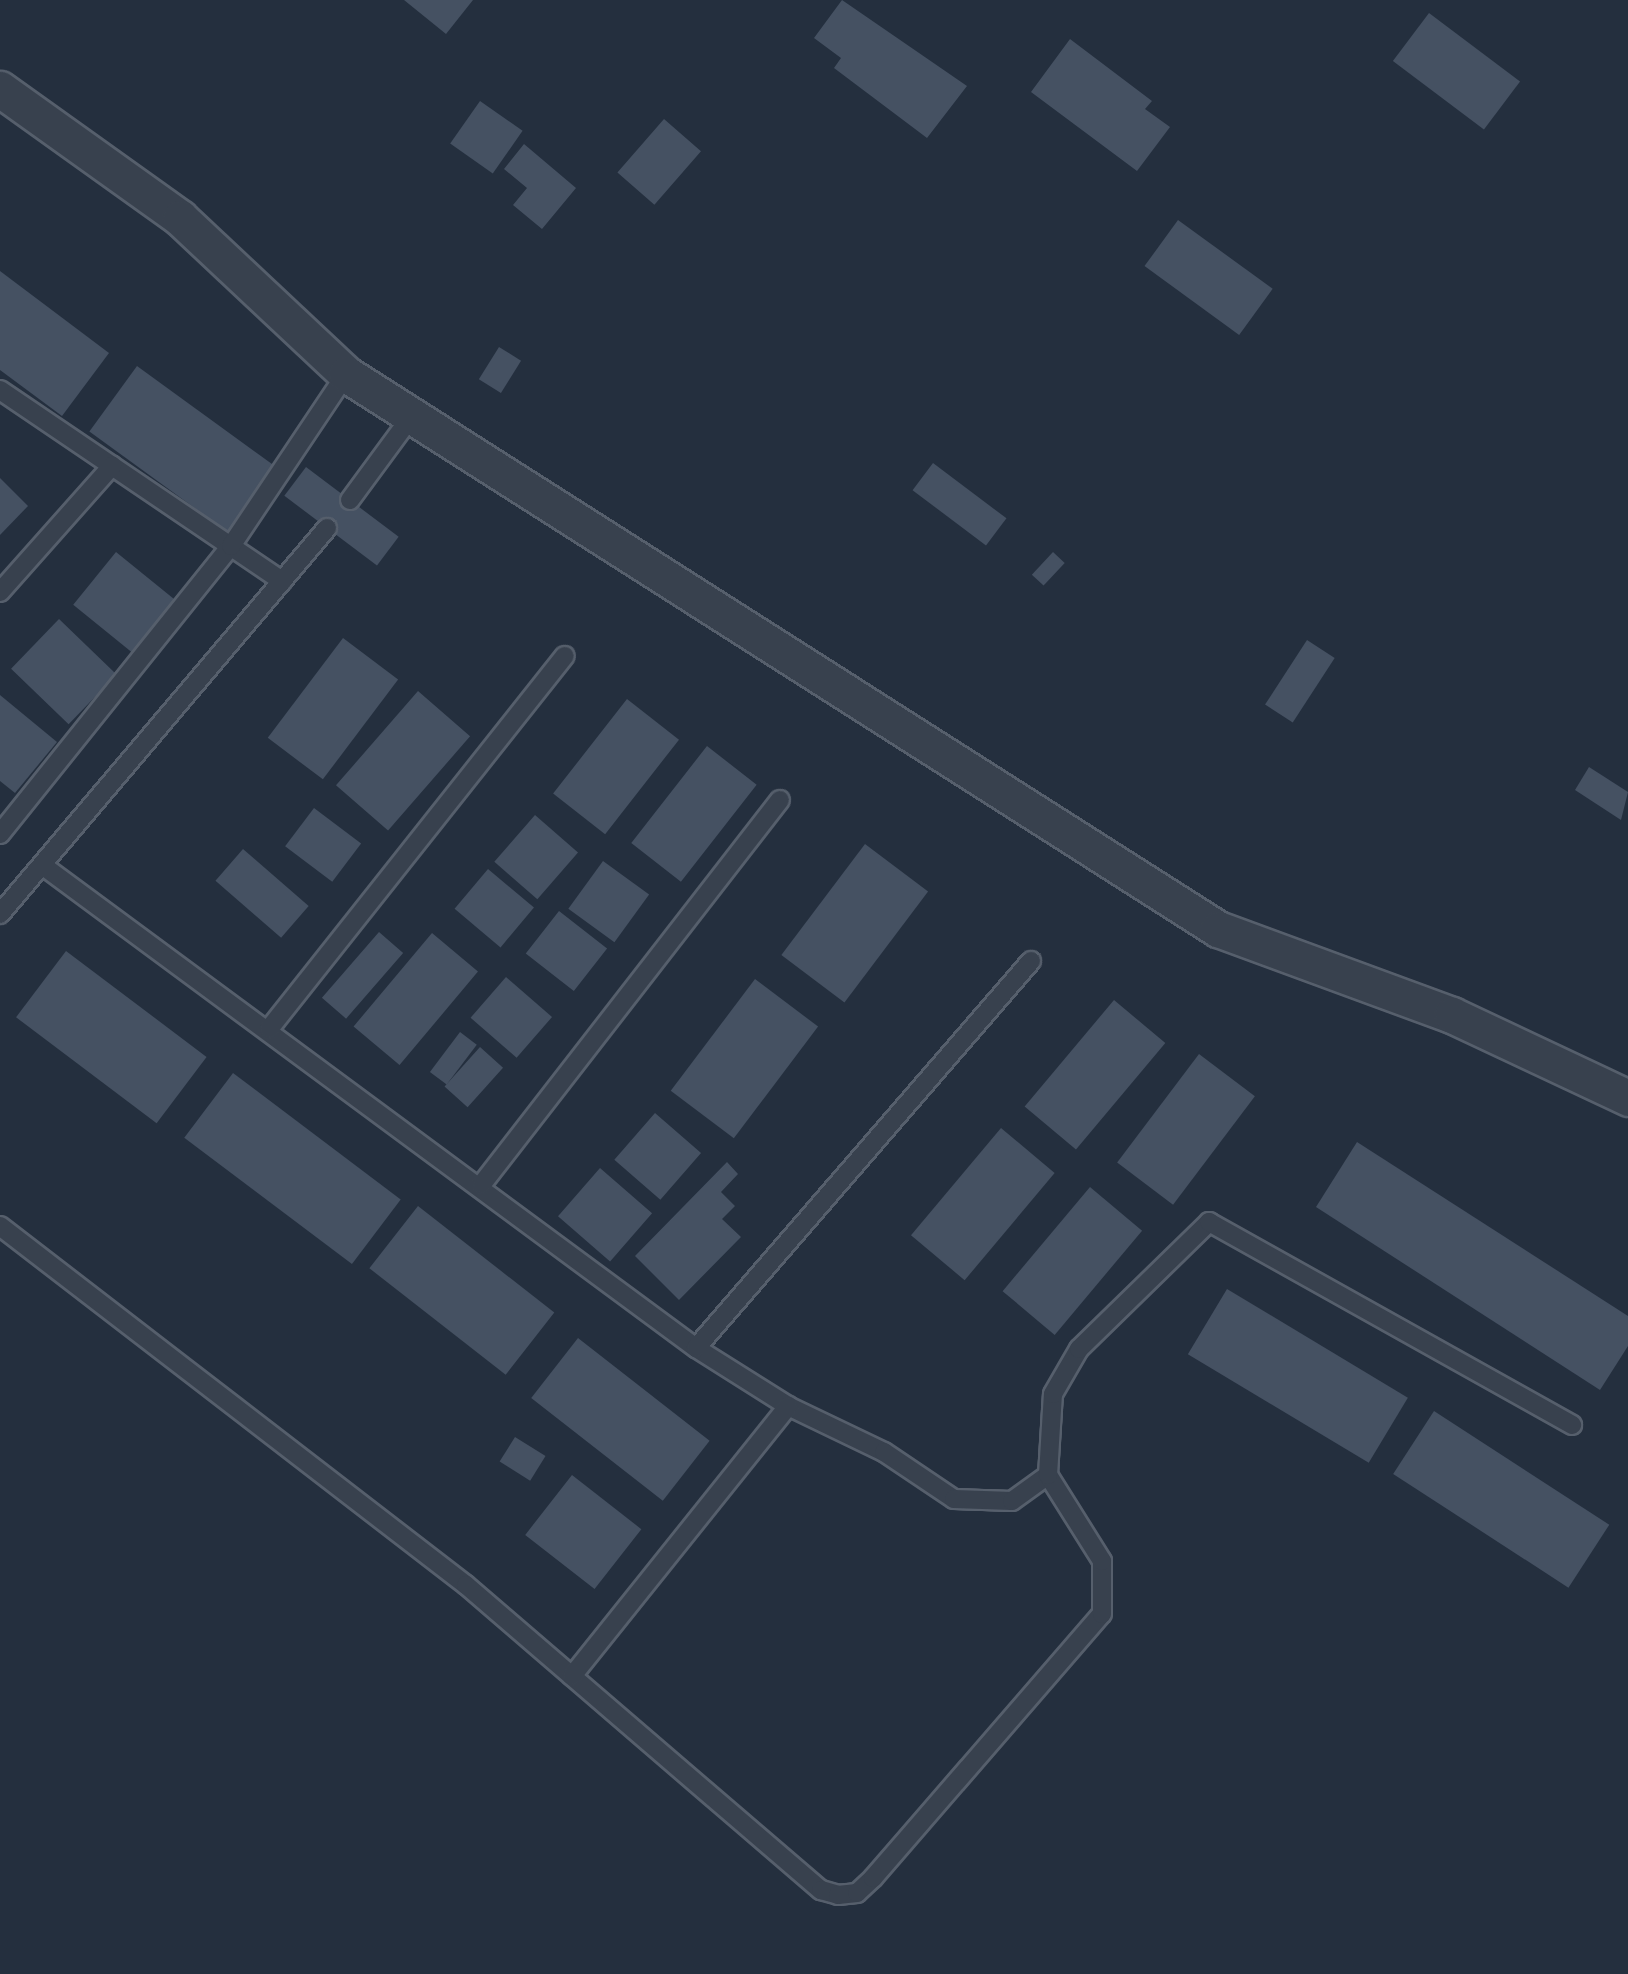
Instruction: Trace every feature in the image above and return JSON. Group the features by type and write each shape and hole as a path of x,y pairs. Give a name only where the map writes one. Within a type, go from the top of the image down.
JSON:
{"street":[{"path":"0,89 180,218 346,374 414,413 786,659 1218,929 1452,1015 1628,1098"}],"lane":[{"path":"0,834 231,546 346,374"},
{"path":"0,390 282,580"},
{"path":"350,500 414,413"},
{"path":"0,592 112,466"},
{"path":"0,914 327,528"},
{"path":"269,1029 565,656"},
{"path":"482,1184 780,800"},
{"path":"42,865 482,1184 696,1348 788,1406 884,1452 954,1499 1012,1502 1048,1475"},
{"path":"696,1348 1031,960"},
{"path":"0,1226 466,1585 821,1890 857,1893 1102,1614 1102,1562 1048,1475 1054,1394 1079,1349 1210,1222 1572,1425"},
{"path":"572,1676 788,1406"}],"building":[{"path":"404,0 473,0 446,34"},
{"path":"842,0 967,86 927,138 834,68 841,58 814,38"},
{"path":"1429,13 1520,82 1484,130 1393,61"},
{"path":"1070,39 1152,101 1145,109 1170,127 1137,171 1031,92"},
{"path":"480,101 523,131 493,173 450,144"},
{"path":"664,119 701,151 654,205 617,173"},
{"path":"524,144 576,188 542,229 513,205 527,188 504,169"},
{"path":"1178,220 1273,289 1239,335 1144,266"},
{"path":"0,271 109,353 62,416 0,370"},
{"path":"499,347 521,361 501,393 479,379"},
{"path":"137,366 279,469 231,534 89,432"},
{"path":"933,463 1006,518 986,546 913,490"},
{"path":"306,467 399,537 377,566 284,496"},
{"path":"0,478 28,506 0,535"},
{"path":"116,552 176,600 133,653 73,605"},
{"path":"1053,552 1065,563 1044,586 1032,575"},
{"path":"59,619 117,675 69,724 11,669"},
{"path":"343,638 398,680 323,779 268,738"},
{"path":"1307,640 1335,658 1293,723 1265,705"},
{"path":"418,691 470,736 388,831 336,785"},
{"path":"0,695 57,742 15,793 0,781"},
{"path":"627,699 679,740 605,834 553,794"},
{"path":"707,746 757,785 681,882 631,843"},
{"path":"1589,767 1628,792 1621,820 1575,790"},
{"path":"314,808 361,844 332,882 285,846"},
{"path":"535,815 578,852 537,899 494,862"},
{"path":"865,844 928,892 844,1003 781,955"},
{"path":"243,849 309,906 281,938 215,881"},
{"path":"603,861 649,895 614,942 568,909"},
{"path":"488,869 534,908 501,947 455,909"},
{"path":"559,911 607,949 574,991 526,954"},
{"path":"379,932 403,953 346,1019 322,998"},
{"path":"432,933 478,972 400,1065 354,1026"},
{"path":"66,951 207,1057 157,1123 16,1017"},
{"path":"506,977 552,1017 517,1058 471,1018"},
{"path":"755,979 818,1027 734,1138 671,1091"},
{"path":"1114,1000 1165,1043 1076,1150 1025,1106"},
{"path":"460,1032 477,1045 447,1085 430,1072"},
{"path":"480,1047 503,1068 468,1107 445,1086"},
{"path":"1199,1054 1255,1096 1173,1205 1117,1163"},
{"path":"233,1073 401,1199 352,1264 184,1138"},
{"path":"655,1113 701,1153 660,1200 614,1160"},
{"path":"1001,1128 1055,1173 965,1280 911,1235"},
{"path":"1357,1142 1628,1316 1628,1346 1600,1390 1316,1207"},
{"path":"727,1162 738,1174 721,1192 735,1206 722,1219 741,1237 679,1300 635,1256"},
{"path":"600,1168 652,1213 610,1262 558,1216"},
{"path":"1090,1187 1142,1231 1055,1335 1003,1291"},
{"path":"418,1206 554,1313 506,1375 369,1268"},
{"path":"1227,1289 1408,1398 1369,1463 1188,1354"},
{"path":"578,1338 710,1441 663,1501 531,1398"},
{"path":"1434,1411 1609,1525 1568,1588 1393,1474"},
{"path":"515,1437 546,1456 530,1481 500,1462"},
{"path":"572,1475 641,1529 595,1589 525,1535"}]}
